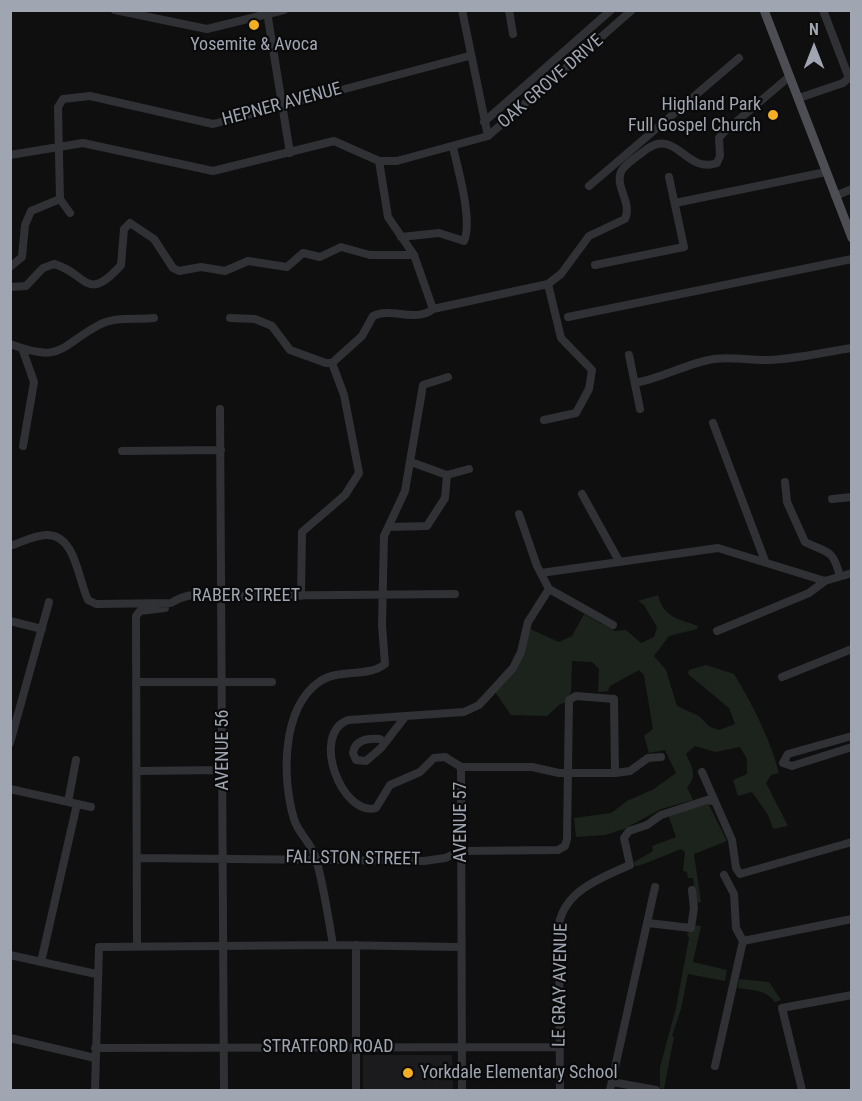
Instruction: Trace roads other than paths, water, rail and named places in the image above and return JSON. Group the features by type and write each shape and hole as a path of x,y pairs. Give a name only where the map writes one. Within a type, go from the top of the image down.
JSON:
{"main road":[{"path":"764,10 852,238"}],"street":[{"path":"115,10 207,29 284,10"},
{"path":"462,10 488,136"},
{"path":"509,10 513,34"},
{"name":"OAK GROVE DRIVE","path":"484,122 611,10"},
{"name":"OAK GROVE DRIVE","path":"379,161 397,161 488,136 632,10"},
{"path":"799,98 850,77 823,10"},
{"path":"267,13 291,153"},
{"name":"HEPNER AVENUE","path":"59,146 59,102 70,97 90,96 213,124 470,56"},
{"path":"230,318 255,319 272,326 290,350 332,363 358,341 369,321 377,314 423,315 433,309 548,284 561,274 589,236 625,219 628,207 620,178 621,165 740,58"},
{"path":"589,186 658,142 671,144 699,164 717,163 720,156 719,138 723,133 790,76"},
{"path":"10,155 59,146 87,144 213,171 340,142 379,161 388,217 414,255 433,309"},
{"path":"59,146 60,200 70,213"},
{"path":"401,237 443,233 464,242 466,225 464,202 453,147"},
{"path":"675,202 826,172"},
{"path":"595,265 684,247 669,177"},
{"path":"835,195 852,189"},
{"path":"10,267 22,257 25,225 31,212 60,200"},
{"path":"10,287 26,286 44,268 54,264 84,283 90,285 104,281 121,265 124,229 130,223 154,239 173,268 179,271 201,267 225,271 248,261 287,267 303,253 320,256 341,247 370,255 414,255"},
{"path":"568,317 852,259"},
{"path":"544,420 576,413 589,389 592,375 589,365 561,338 548,284"},
{"path":"10,344 22,348 62,351 100,325 119,318 154,318"},
{"path":"22,348 34,382 23,446"},
{"path":"635,383 665,377 714,358 739,357 766,361 852,348"},
{"path":"629,355 640,409"},
{"path":"301,596 302,532 345,495 359,473 344,395 332,363"},
{"path":"333,945 316,858 298,830 292,810 288,731 302,703 318,682 334,675 374,669 385,664 382,595 384,536 405,491 423,385 448,377"},
{"name":"AVENUE 56","path":"220,409 224,682 222,770 225,946 224,1090"},
{"path":"713,423 765,561"},
{"path":"122,451 221,450"},
{"path":"411,462 447,475 469,469"},
{"path":"389,527 423,528 445,498 447,475"},
{"path":"785,482 787,502 805,542 827,550 834,556 840,576"},
{"path":"582,494 620,561"},
{"path":"832,499 852,497"},
{"path":"519,514 549,589 613,625"},
{"name":"RABER STREET","path":"10,546 48,535 62,540 72,554 86,595 92,603 171,603 187,595 455,594"},
{"path":"541,573 718,548 825,581"},
{"path":"717,631 809,594 825,581 852,573"},
{"name":"AVENUE 57","path":"462,1090 461,767 439,756 412,777 390,786 376,808 364,809 350,800 343,789 329,750 337,728 348,720 464,712 479,705 518,660 528,622 549,589"},
{"path":"10,743 49,602"},
{"path":"137,945 136,616 140,611 163,609 171,603"},
{"path":"10,621 42,629"},
{"path":"782,677 852,649"},
{"path":"136,682 272,682"},
{"path":"568,773 569,700 576,696 614,699 615,773"},
{"path":"380,739 361,741 355,746 353,753 356,760 366,761 373,755 405,717"},
{"path":"852,736 788,754 783,763 792,766 852,747"},
{"path":"825,744 828,754"},
{"path":"461,767 532,767 568,773 615,773 630,771 648,758 661,757"},
{"path":"41,962 72,803 76,760"},
{"path":"137,771 222,770"},
{"path":"702,772 732,840 737,872 744,873 852,842"},
{"name":"FALLSTON STREET","path":"138,858 316,858 423,861 445,858 462,851 558,850 565,846 567,839 568,773"},
{"path":"10,789 91,807"},
{"name":"LE GRAY AVENUE","path":"560,1090 559,924 568,902 601,878 630,866 624,838 629,831 646,825 661,815 707,800 713,801"},
{"path":"715,1066 743,941 736,928 734,894 724,875"},
{"path":"655,887 611,1086 656,1090"},
{"path":"648,923 691,928 694,908 692,890"},
{"path":"743,941 852,919"},
{"path":"356,945 356,1090"},
{"path":"95,1090 96,975 99,947 356,945 461,947"},
{"path":"10,955 96,975"},
{"path":"802,1090 782,1008 852,995"},
{"path":"10,1038 95,1058"},
{"name":"STRATFORD ROAD","path":"95,1048 560,1047"}],"place":[{"name":"Yosemite & Avoca","path":"254,25"},
{"name":"Highland Park Full Gospel Church","path":"773,115"},
{"name":"Yorkdale Elementary School","path":"408,1073"}]}
